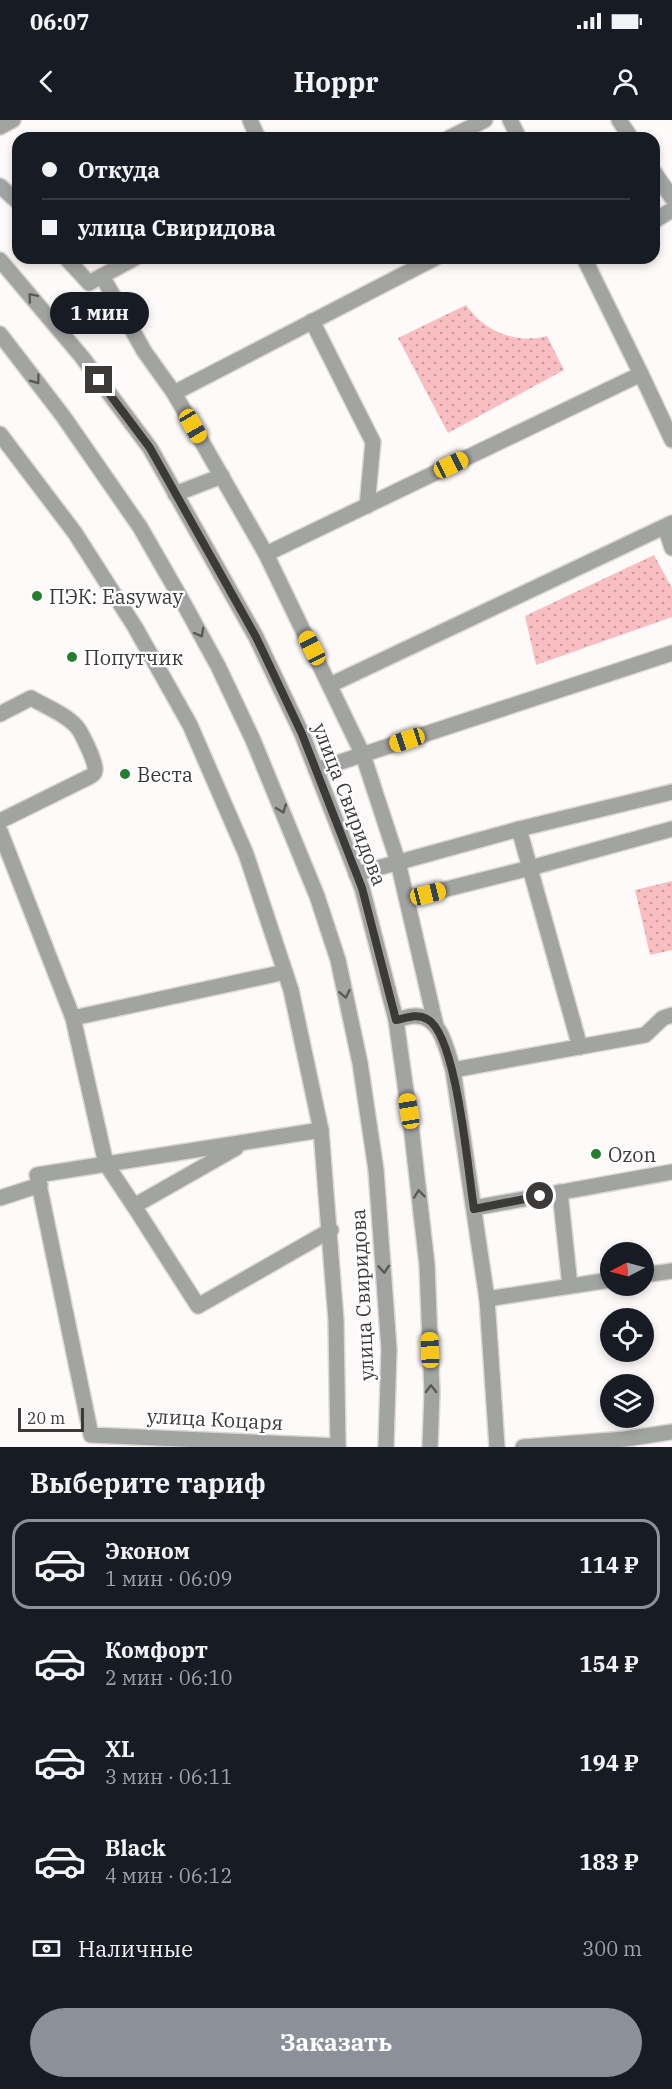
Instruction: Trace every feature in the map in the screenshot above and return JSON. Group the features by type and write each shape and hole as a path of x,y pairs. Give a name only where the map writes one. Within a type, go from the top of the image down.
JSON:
{"street":[{"path":"461,132 485,120"},
{"path":"660,181 672,198"},
{"path":"0,186 12,197"},
{"name":"улица Свиридова","path":"0,260 82,357 150,448 256,637 302,734 362,888 396,1020 412,1134 427,1264 432,1392 430,1447"},
{"path":"71,264 88,284 124,264"},
{"path":"174,393 423,264"},
{"path":"589,264 672,440"},
{"path":"102,276 144,351 174,393 266,554 363,755 398,862 436,1026 453,1070 487,1299 497,1447"},
{"path":"312,321 373,442 367,506"},
{"name":"улица Свиридова","path":"0,334 63,416 140,527 218,666 253,740 317,896 338,960 360,1063 376,1170 389,1349 386,1447"},
{"path":"266,554 641,374"},
{"name":"улица Свиридова","path":"0,434 75,533 135,627 190,725 246,854 291,990 321,1130 331,1230 337,1330 338,1447"},
{"path":"175,494 222,476"},
{"path":"330,685 668,525 672,548"},
{"path":"316,770 672,653"},
{"path":"0,714 31,698 48,707 76,725 94,763 95,770 93,775 86,780 0,821"},
{"path":"356,874 519,829 672,792"},
{"path":"519,829 580,1047"},
{"path":"407,899 672,830"},
{"path":"0,831 73,1018 106,1164 198,1306 331,1230"},
{"path":"73,1018 285,972"},
{"path":"453,1070 645,1035 663,1018 672,1015"},
{"path":"396,1020 416,1016 427,1018 436,1026"},
{"path":"0,1198 40,1185 38,1175 321,1130"},
{"path":"134,1206 245,1142"},
{"path":"474,1209 672,1172"},
{"name":"улица Коцаря","path":"40,1185 91,1435 178,1443 338,1447"},
{"path":"560,1192 570,1286"},
{"path":"654,1274 672,1271"},
{"path":"487,1299 600,1282"},
{"path":"523,1447 625,1443 672,1432"}],"shaded area":[{"path":"466,305 476,317 497,332 522,338 547,336 564,370 448,433 398,338"},
{"path":"654,555 672,588 672,617 536,665 525,616"},
{"path":"672,881 672,950 650,955 635,890"}],"place":[{"name":"ПЭК: Easyway","path":"37,596"},
{"name":"Попутчик","path":"72,657"},
{"name":"Веста","path":"125,774"},
{"name":"Ozon","path":"596,1154"}],"route":[{"path":"99,380 150,448 256,637 302,734 362,888 396,1020 416,1016 427,1018 436,1026 444,1041 453,1070 474,1209 540,1196"}]}
